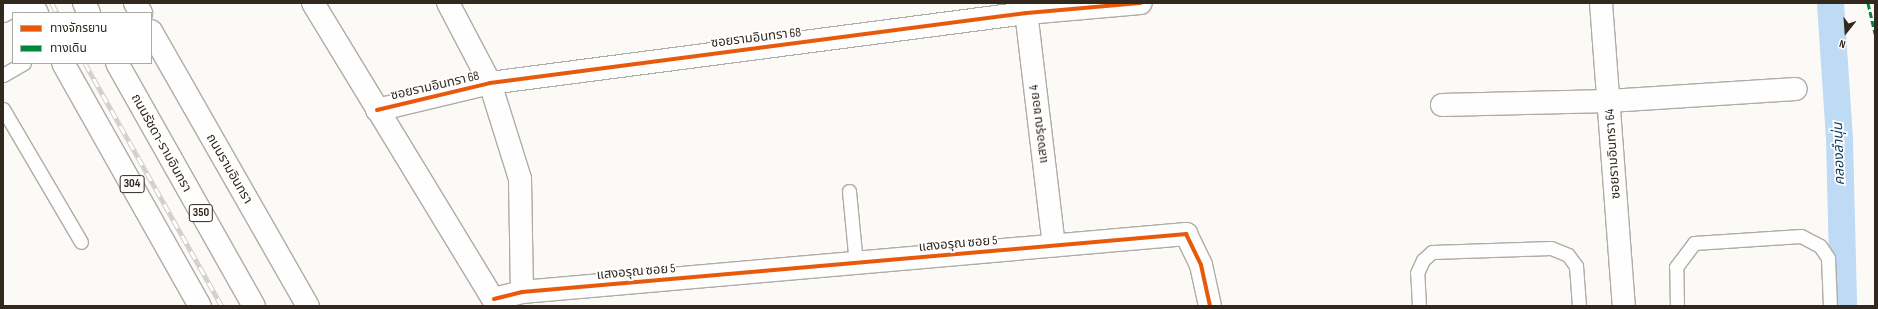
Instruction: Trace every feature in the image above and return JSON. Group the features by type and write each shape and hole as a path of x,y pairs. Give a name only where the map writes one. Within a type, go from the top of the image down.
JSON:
{"main road":[{"path":"3,11 17,3"},
{"path":"31,3 36,12"},
{"path":"84,3 88,12"},
{"path":"135,3 140,12"},
{"path":"313,3 377,110 496,302"},
{"name":"ซอยรามอินทรา 68","path":"448,3 490,83 520,179 522,292"},
{"name":"ซอยรามอินทรา 68","path":"377,110 490,83 1026,8 1141,3"},
{"name":"ซอยรามอินทรา 64","path":"1601,3 1624,306"},
{"name":"แสงอรุณ ซอย 4","path":"1026,8 1054,246"},
{"name":"ถนนรามอินทรา","path":"152,33 308,306"},
{"name":"304","path":"65,64 200,306"},
{"name":"ถนนรัชดา-รามอินทรา","path":"118,64 254,306"},
{"path":"1442,105 1609,101 1796,89"},
{"name":"แสงอรุณ ซอย 5","path":"496,302 522,292 1186,234 1201,265 1210,306"}],"lane":[{"path":"3,75 22,64"},
{"path":"3,109 81,242"},
{"path":"849,191 856,264"},
{"path":"1677,306 1676,267 1694,243 1801,236 1820,246 1828,258 1830,306"},
{"path":"1419,306 1417,273 1422,260 1432,252 1551,248 1568,255 1576,266 1579,306"}],"waterway":[{"name":"คลองลำนุ่น","path":"1830,3 1839,138 1843,306"}],"railway":[{"path":"52,3 56,12"},
{"path":"86,64 222,306"}],"marked path":[{"path":"1868,3 1875,34"}],"cycle path":[{"path":"377,110 490,83 1026,13 1141,3"},
{"path":"494,299 522,292 1186,234 1201,265 1210,306"}]}
